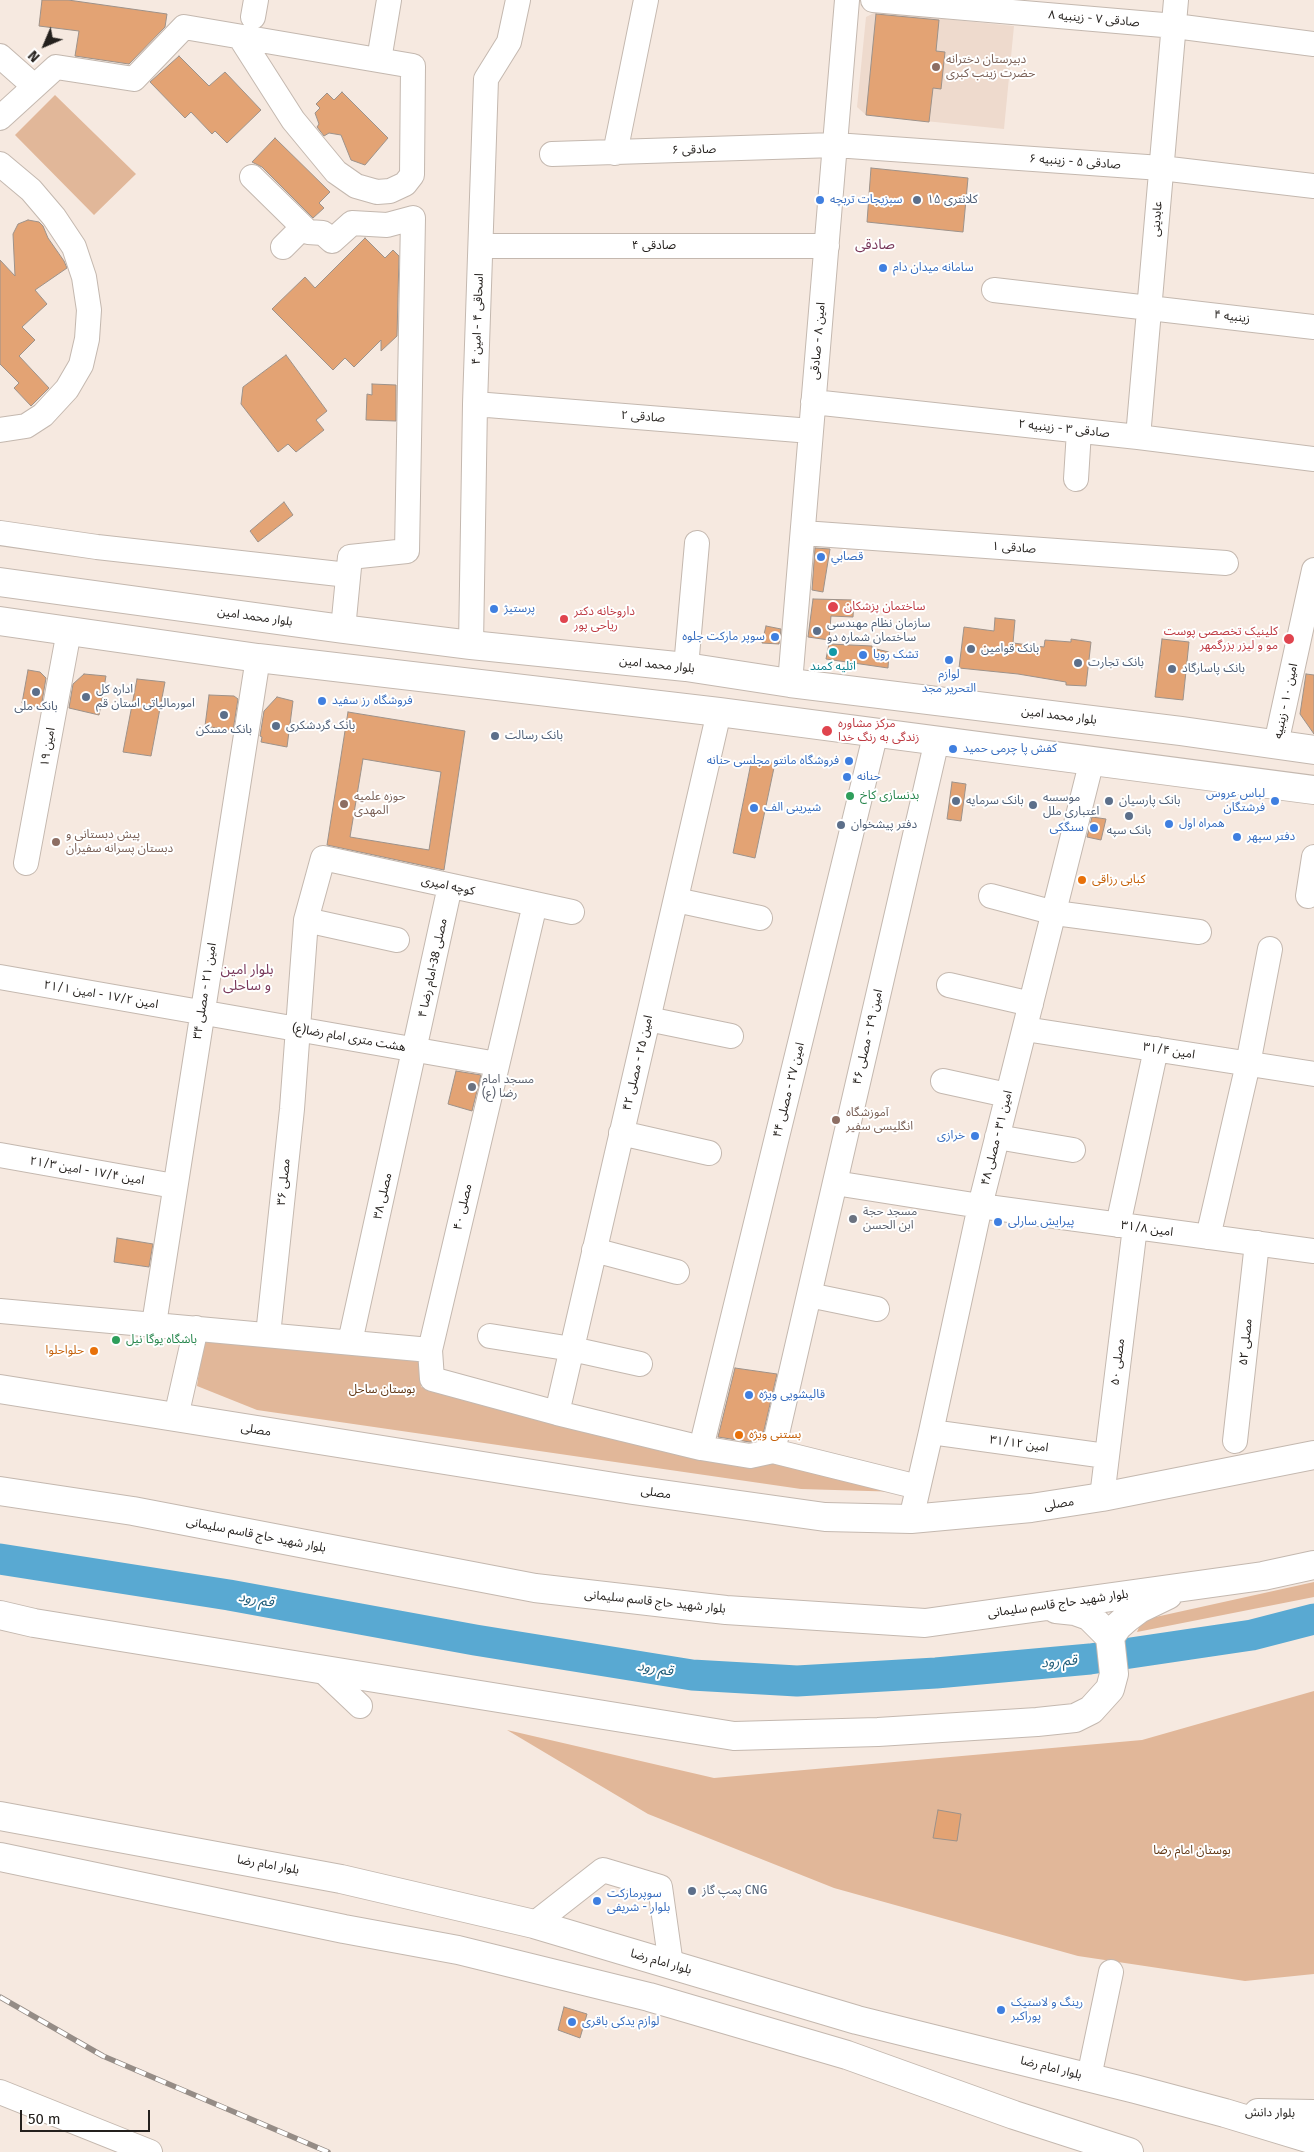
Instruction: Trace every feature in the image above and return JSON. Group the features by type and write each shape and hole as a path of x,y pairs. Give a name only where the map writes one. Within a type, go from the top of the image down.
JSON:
{"main road":[{"name":"بلوار محمد امین","path":"0,582 343,629 686,668 1314,750"},
{"path":"0,621 258,658 719,712 1314,790"},
{"path":"787,721 790,683"},
{"name":"مصلی","path":"0,1389 633,1490 825,1517 911,1518 1031,1508 1102,1497 1314,1455"},
{"name":"بلوار شهید حاج قاسم سلیمانی","path":"0,1492 133,1511 535,1588 726,1610 925,1623 1263,1576 1314,1565"},
{"path":"1110,1637 1118,1626 1139,1609 1188,1585"},
{"path":"6,1617 734,1736 878,1732 1075,1718 1091,1710 1110,1690 1114,1674 1110,1637 1088,1616 1082,1613 1032,1607"},
{"name":"بلوار امام رضا","path":"0,1816 341,1879 534,1924 857,2020 1089,2077 1225,2113 1314,2140"},
{"path":"0,1857 344,1929 458,1950 649,1997 847,2055 1014,2115 1130,2152"},
{"name":"بلوار دانش","path":"1225,2113 1314,2114"}],"street":[{"path":"381,50 389,0"},
{"name":"اسحاقی ۴ - امین ۴","path":"471,645 475,404 486,79 508,42 518,0"},
{"path":"615,152 646,0"},
{"name":"امین ۸ - صادقی","path":"790,683 847,0"},
{"name":"صادقی ۷ - زینبیه ۸","path":"873,0 1174,26 1314,44"},
{"name":"عابدینی","path":"1138,437 1151,307 1176,0"},
{"path":"0,118 56,67 134,79 184,27 240,37 381,50 414,66 412,175 405,184 390,191 376,192 356,186 336,172 293,120 240,37"},
{"path":"0,56 34,86"},
{"name":"صادقی ۶","path":"552,154 835,146"},
{"name":"صادقی ۵ - زینبیه ۶","path":"835,146 1161,168 1314,186"},
{"path":"0,164 31,190 54,217 74,247 84,277 89,310 87,339 81,365 67,388 43,415 26,426 0,430"},
{"path":"252,177 308,232 323,233 332,241 352,223 387,225 413,218 407,551 350,557 343,629"},
{"path":"283,247 303,227"},
{"name":"صادقی ۴","path":"481,246 827,246"},
{"name":"زینبیه ۴","path":"994,290 1314,327"},
{"name":"صادقی ۳ - زینبیه ۲","path":"813,402 1138,437 1314,459"},
{"name":"صادقی ۲","path":"475,404 811,431"},
{"path":"1076,479 1079,431"},
{"path":"0,533 97,546 348,574"},
{"name":"صادقی ۱","path":"803,533 1226,564"},
{"path":"686,668 697,543"},
{"name":"امین ۱۰ - زینبیه","path":"1276,744 1314,570"},
{"name":"امین ۱۹","path":"26,863 69,631"},
{"name":"امین ۲۱ - مصلی ۳۴","path":"154,1324 174,1186 258,658"},
{"name":"امین ۲۵ - مصلی ۴۲","path":"557,1413 719,712"},
{"name":"امین ۲۷ - مصلی ۴۴","path":"701,1448 876,732"},
{"name":"امین ۲۹ - مصلی ۴۶","path":"773,1451 937,740"},
{"name":"امین ۳۱ - مصلی ۴۸","path":"911,1518 980,1206 1092,760"},
{"path":"1308,896 1314,857"},
{"name":"کوچه امیری","path":"323,858 572,912"},
{"name":"مصلی ۳۶","path":"268,1335 299,1029 306,920 323,858"},
{"name":"مصلی 38-امام رضا ۴","path":"416,1049 450,886"},
{"path":"991,896 1055,913 1199,932"},
{"path":"676,900 760,918"},
{"name":"مصلی ۴۰","path":"535,904 430,1350 432,1379 557,1413"},
{"path":"306,920 397,940"},
{"path":"1208,1237 1248,1064 1270,949"},
{"name":"امین ۱۷/۲ - امین ۲۱/۱","path":"0,977 202,1012"},
{"path":"950,985 1031,1004"},
{"name":"هشت متری امام رضا(ع)","path":"202,1012 497,1064"},
{"path":"648,1019 731,1036"},
{"name":"امین ۳۱/۴","path":"1025,1029 1314,1074"},
{"name":"مصلی ۳۸","path":"350,1342 416,1049"},
{"name":"مصلی ۵۰","path":"1102,1497 1126,1226 1156,1049"},
{"path":"943,1081 1007,1095"},
{"path":"621,1133 709,1154"},
{"path":"997,1137 1073,1150"},
{"name":"امین ۱۷/۴ - امین ۲۱/۳","path":"0,1155 174,1186"},
{"name":"امین ۳۱/۸","path":"835,1183 980,1206 1314,1251"},
{"name":"مصلی ۵۲","path":"1235,1441 1257,1243"},
{"path":"594,1250 677,1272"},
{"path":"809,1295 877,1308"},
{"path":"0,1311 430,1350"},
{"path":"176,1417 196,1328"},
{"path":"490,1336 572,1349 640,1364"},
{"path":"557,1413 701,1448 750,1456 773,1451 918,1487"},
{"name":"امین ۳۱/۱۲","path":"931,1432 1106,1456"},
{"path":"322,1670 360,1706"},
{"path":"534,1924 603,1870 660,1887 670,1965"},
{"path":"1089,2077 1110,1972"},
{"path":"0,2092 150,2152"}],"shaded area":[{"name":"دبیرستان دخترانه حضرت زینب کبری","path":"876,12 1014,26 1004,129 866,115 857,107 866,17"}],"green space":[{"path":"55,95 136,174 94,215 15,135"},
{"name":"بوستان ساحل","path":"203,1342 419,1354 421,1387 691,1452 781,1460 902,1492 801,1489 257,1410 197,1386"},
{"path":"1314,1582 1314,1597 1137,1632 1142,1620"},
{"name":"بوستان امام رضا","path":"1314,1691 1314,1974 1245,1981 1078,1956 834,1888 648,1814 507,1730 714,1778 1142,1740"}],"building":[{"path":"42,0 68,0 167,14 165,27 129,64 75,56 79,31 39,26"},
{"path":"876,14 939,20 936,51 945,52 941,89 933,88 929,122 866,115"},
{"path":"179,56 209,86 225,72 261,110 227,143 215,131 212,134 191,112 185,118 150,82"},
{"path":"342,92 388,138 365,165 351,160 341,135 329,133 324,136 317,127 319,124 315,113 320,108 316,104 327,93 334,100"},
{"path":"275,138 330,192 319,203 324,208 313,218 262,167 252,162"},
{"name":"کلانتری ۱۵","path":"871,168 968,178 963,232 867,222"},
{"path":"28,220 39,222 43,226 48,238 67,268 35,290 47,304 22,327 35,340 19,356 49,388 31,406 14,388 19,383 0,364 0,260 15,276 13,234 18,224"},
{"path":"365,238 385,258 393,250 399,256 397,336 381,351 381,340 354,367 345,358 333,370 272,309 305,277 315,288"},
{"path":"286,355 327,411 316,420 324,430 296,452 288,444 278,452 241,404 243,387"},
{"path":"372,384 396,385 396,421 366,420 367,394 372,395"},
{"path":"284,502 293,515 258,542 250,531"},
{"path":"815,548 830,549 823,592 812,590"},
{"path":"813,599 854,600 853,617 831,616 829,640 808,637"},
{"path":"995,618 1015,620 1013,643 1044,647 1045,640 1071,642 1071,639 1091,642 1086,686 1066,685 1066,682 1018,674 959,668 964,627 994,631"},
{"name":"سوپر مارکت جلوه","path":"766,626 781,629 779,644 762,643"},
{"name":"بانک پاسارگاد","path":"1162,639 1189,642 1183,700 1155,697"},
{"path":"829,644 872,646 872,648 889,652 888,668 826,659"},
{"name":"بانک ملی","path":"28,670 40,672 46,678 41,708 22,703"},
{"name":"اداره کل امورمالیاتی استان قم","path":"84,674 106,676 99,715 69,708 73,684"},
{"path":"1306,674 1314,675 1314,734 1300,714"},
{"path":"137,679 165,682 151,756 123,752"},
{"name":"بانک مسکن","path":"209,695 234,696 238,699 233,731 205,726"},
{"name":"بانک گردشکری","path":"277,697 293,701 287,747 261,742 262,737 260,736 264,711"},
{"name":"حوزه علمیه المهدی","path":"348,712 465,731 444,870 327,845","holes":["363,759 441,772 429,850 350,837"]},
{"name":"شیرینی الف","path":"752,758 775,763 755,858 733,853"},
{"name":"بانک سرمایه","path":"952,782 966,784 961,821 947,819"},
{"name":"سنگکی","path":"1092,817 1106,819 1101,840 1087,837"},
{"path":"456,1071 481,1075 472,1111 448,1104"},
{"path":"117,1238 153,1244 149,1267 114,1262"},
{"name":"قالیشویی ویژه","path":"735,1368 777,1374 762,1439 750,1442 718,1437"},
{"path":"938,1810 961,1814 957,1841 933,1838"},
{"name":"لوازم یدکی باقری","path":"564,2007 587,2014 580,2038 558,2030"}],"waterway":[{"name":"قم رود","path":"0,1559 229,1595 475,1640 692,1675 797,1681 936,1673 1090,1659 1252,1635 1314,1619"}],"railway":[{"path":"0,1997 103,2056 328,2152"}],"place":[{"name":"دبیرستان دخترانه حضرت زینب کبری","path":"936,67"},
{"name":"سبزیجات تربچه","path":"820,200"},
{"name":"کلانتری ۱۵","path":"917,200"},
{"name":"سامانه میدان دام","path":"883,268"},
{"name":"قصابیِ","path":"821,557"},
{"name":"ساختمان پزشکان","path":"833,607"},
{"name":"پرستیژ","path":"494,609"},
{"name":"داروخانه دکتر ریاحی پور","path":"564,619"},
{"name":"سازمان نظام مهندسی ساختمان شماره دو","path":"817,631"},
{"name":"سوپر مارکت جلوه","path":"775,637"},
{"name":"کلینیک تخصصی پوست مو و لیزر بزرگمهر","path":"1289,639"},
{"name":"بانک قوامین","path":"971,649"},
{"name":"اتلیه کمند","path":"833,652"},
{"name":"تشک رویا","path":"863,655"},
{"name":"لوازم التحریر مجد","path":"949,660"},
{"name":"بانک تجارت","path":"1078,663"},
{"name":"بانک پاسارگاد","path":"1172,669"},
{"name":"بانک ملی","path":"36,692"},
{"name":"اداره کل امورمالیاتی استان قم","path":"86,697"},
{"name":"فروشگاه رز سفید","path":"322,701"},
{"name":"بانک مسکن","path":"224,715"},
{"name":"بانک گردشکری","path":"276,726"},
{"name":"مرکز مشاوره زندگی به رنگ خدا","path":"827,731"},
{"name":"بانک رسالت","path":"495,736"},
{"name":"کفش پا چرمی حمید","path":"953,749"},
{"name":"فروشگاه مانتو مجلسی حنانه","path":"849,761"},
{"name":"حنانه","path":"847,777"},
{"name":"بدنسازی کاخ","path":"850,796"},
{"name":"بانک سرمایه","path":"956,801"},
{"name":"بانک پارسیان","path":"1109,801"},
{"name":"لباس عروس فرشتگان","path":"1275,801"},
{"name":"حوزه علمیه المهدی","path":"344,804"},
{"name":"موسسه اعتباری ملل","path":"1033,805"},
{"name":"شیرینی الف","path":"754,808"},
{"name":"بانک سپه","path":"1129,816"},
{"name":"همراه اول","path":"1169,824"},
{"name":"دفتر پیشخوان","path":"841,825"},
{"name":"سنگکی","path":"1094,828"},
{"name":"دفتر سپهر","path":"1237,837"},
{"name":"پیش دبستانی و دبستان پسرانه سفیران","path":"56,842"},
{"name":"کبابی رزاقی","path":"1082,880"},
{"name":"مسجد امام رضا (ع)","path":"472,1087"},
{"name":"آموزشگاه انگلیسی سفیر","path":"836,1120"},
{"name":"خرازی","path":"975,1136"},
{"name":"مسجد حجة ابن الحسن","path":"853,1219"},
{"name":"پیرایش سارلی","path":"998,1222"},
{"name":"باشگاه یوگا نیل","path":"116,1340"},
{"name":"حلواحلوا","path":"94,1351"},
{"name":"قالیشویی ویژه","path":"749,1395"},
{"name":"بستنی ویژه","path":"739,1435"},
{"name":"پمپ گاز CNG","path":"692,1891"},
{"name":"سوپرمارکت بلوار - شریفی","path":"597,1901"},
{"name":"رینگ و لاستیک پوراکبر","path":"1001,2010"},
{"name":"لوازم یدکی باقری","path":"572,2022"}],"district":[{"name":"صادقی","path":"875,245"},
{"name":"بلوار امین و ساحلی","path":"247,978"}]}
